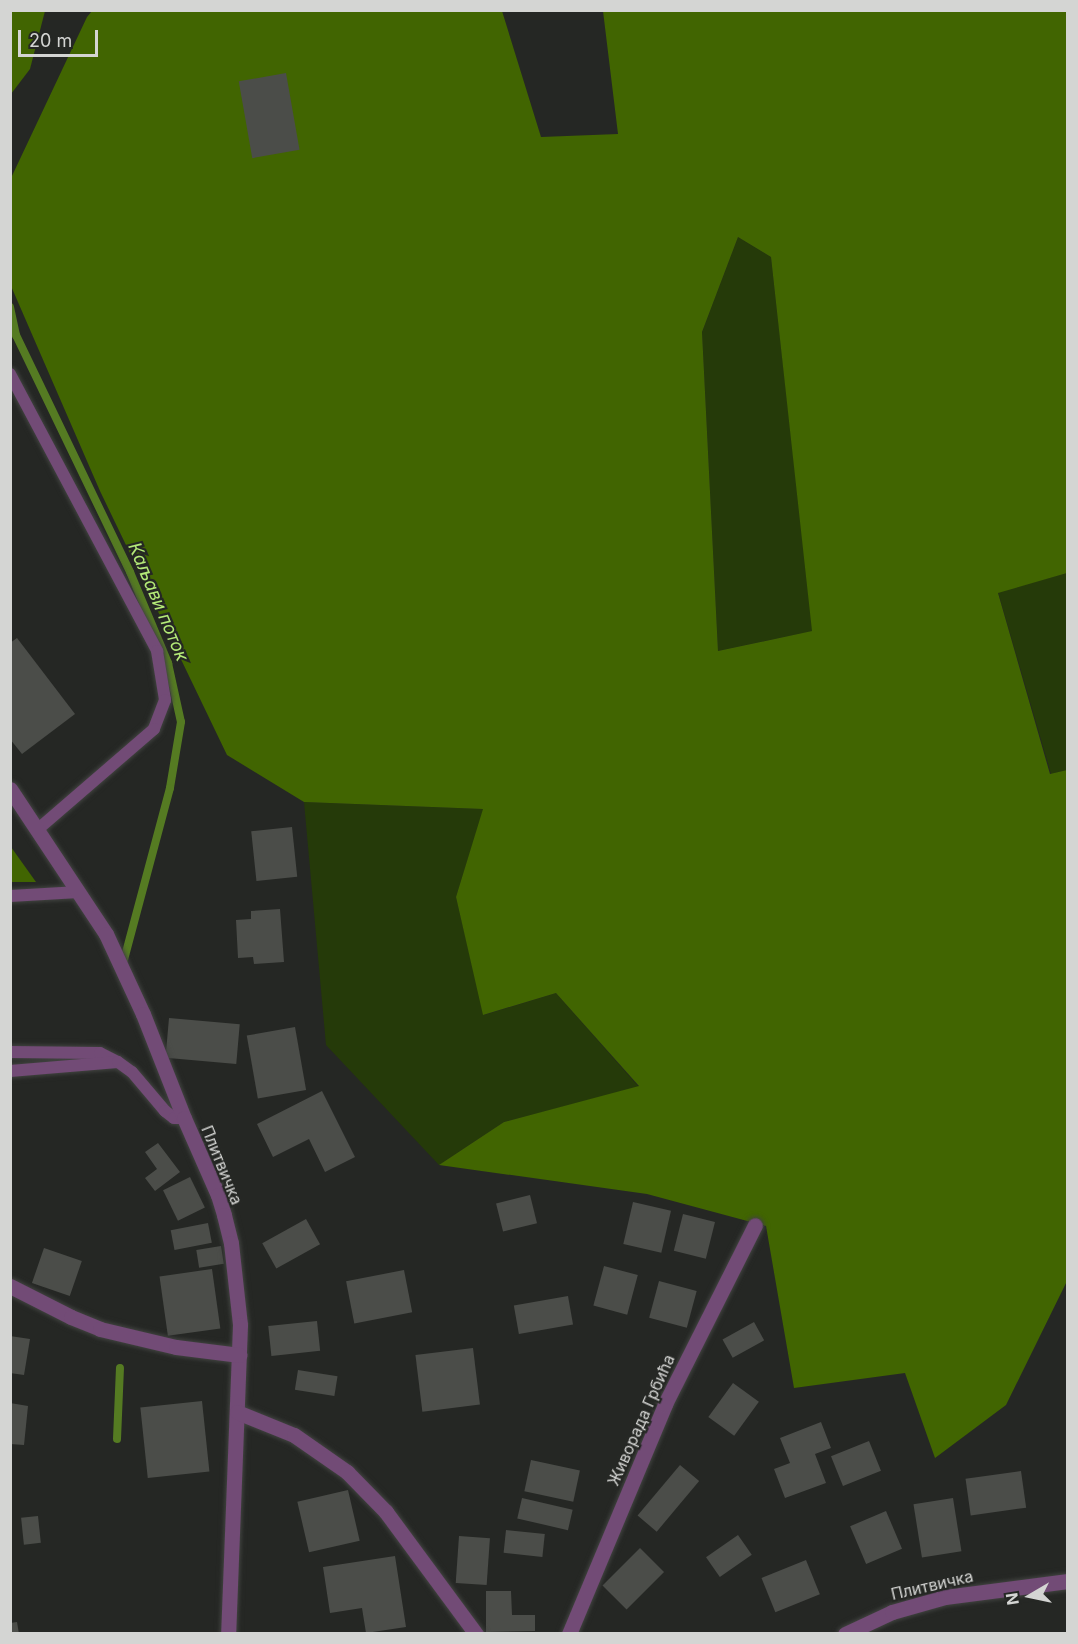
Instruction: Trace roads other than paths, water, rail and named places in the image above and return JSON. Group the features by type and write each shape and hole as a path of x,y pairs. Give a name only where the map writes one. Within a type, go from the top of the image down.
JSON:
{"street":[{"name":"Плитвичка","path":"10,789 79,892 120,963 218,1195 231,1243 238,1299 239,1355 228,1634"},
{"name":"Живорада Грбића","path":"569,1634 665,1404 755,1225"},
{"path":"10,1286 100,1329 176,1347 239,1355"},
{"path":"237,1412 294,1436 347,1472 386,1512 476,1634"},
{"name":"Плитвичка","path":"845,1634 892,1612 945,1597 1068,1581"}],"lane":[{"path":"10,374 157,651 165,700 154,729 38,829"},
{"path":"10,896 79,892"},
{"path":"10,1052 100,1053 132,1072 165,1111 174,1118 184,1118"},
{"path":"10,1071 118,1062"}],"waterway":[{"name":"Каљави поток","path":"10,307 16,335 130,572 168,663 181,722 170,788 124,960"},
{"path":"117,1439 120,1368"}]}
